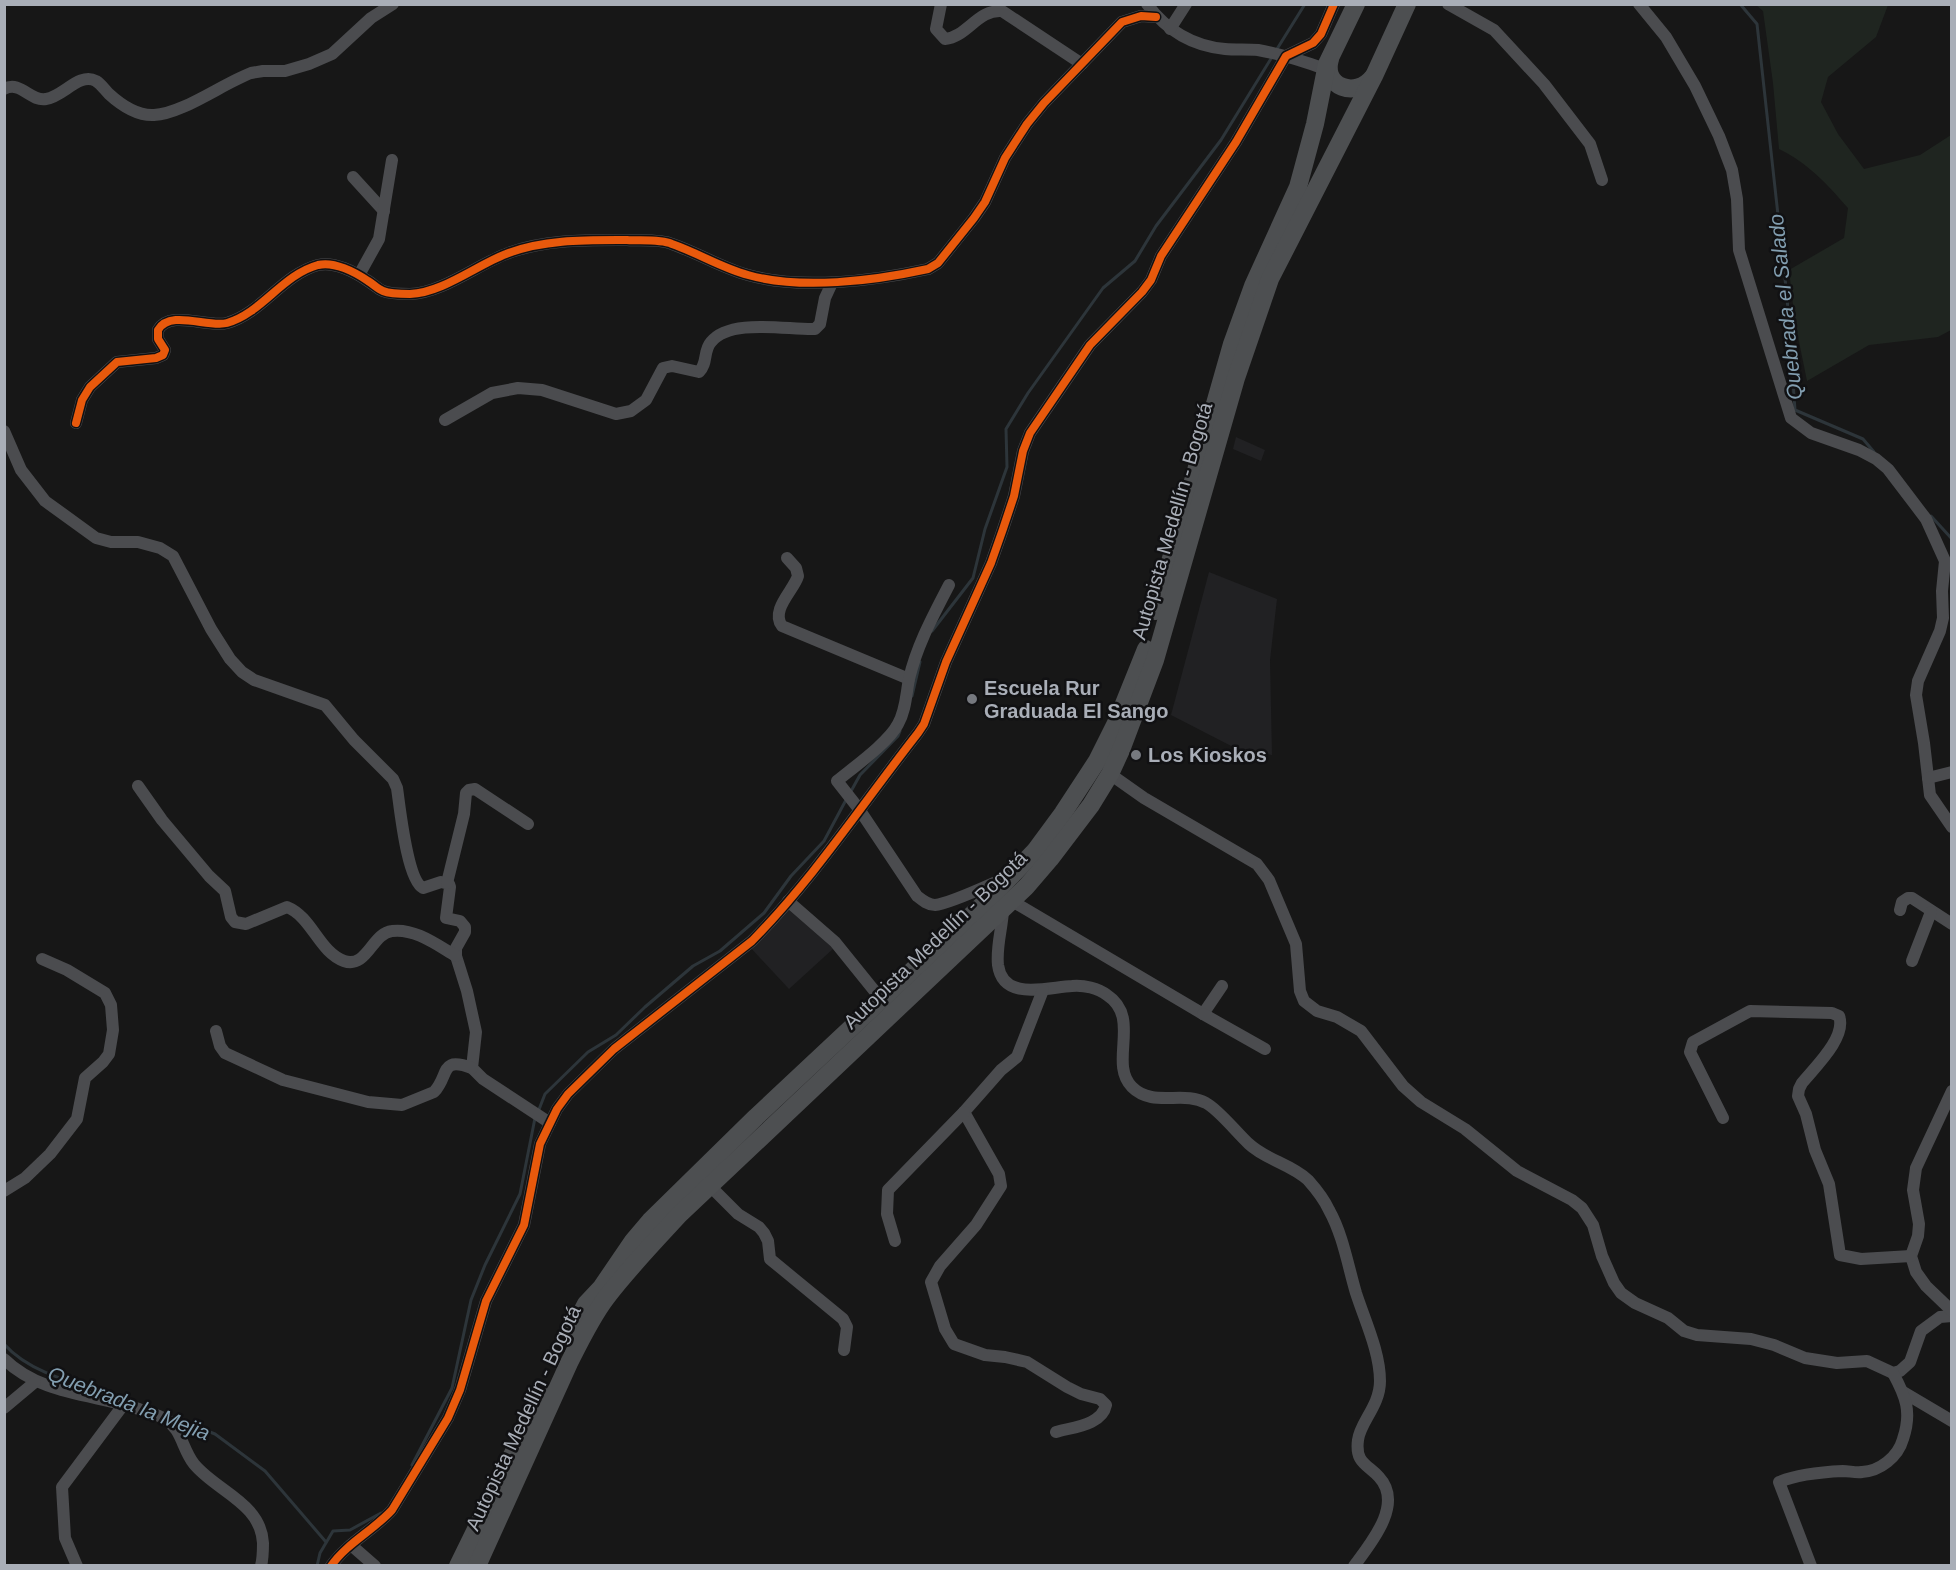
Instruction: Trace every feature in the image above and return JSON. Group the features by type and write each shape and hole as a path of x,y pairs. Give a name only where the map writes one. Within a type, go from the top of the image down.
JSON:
{"highway":[{"name":"Autopista Medellín - Bogotá","path":"458,1566 586,1304 601,1288 618,1260 650,1221 703,1168 1016,873 1035,852 1097,761 1118,721 1143,659 1232,344 1253,286 1298,187 1315,124 1328,62 1356,4"},
{"name":"Autopista Medellín - Bogotá","path":"477,1566 569,1363 605,1299 642,1254 680,1214 798,1100 1007,906 1050,860 1072,832 1110,774 1153,667 1236,378 1270,279 1374,76 1407,4"},
{"path":"1328,62 1330,74 1344,88 1363,87 1374,76"}],"street":[{"path":"4,88 17,87 34,98 47,99 88,79 97,82 126,109 152,116 170,112 250,73 285,71 332,54 371,18 393,4"},
{"path":"941,4 936,30 945,39 955,36 993,10 1002,11 1082,64"},
{"path":"1147,4 1156,17 1191,42 1328,62"},
{"path":"1170,29 1186,4"},
{"path":"331,1566 351,1545 392,1510 448,1418 472,1355 486,1301 524,1224 540,1144 541,1117 614,1049 752,941 817,868 924,724 946,662 999,540 1014,496 1023,451 1030,433 1090,345 1151,280 1161,256 1236,142 1278,54 1313,42 1320,34 1334,4"},
{"path":"1448,4 1494,30 1544,84 1590,144 1602,180"},
{"path":"1639,4 1666,37 1695,87 1729,162 1737,199 1739,250 1791,418 1811,433 1859,450 1888,469 1926,519 1948,562 1942,625 1918,681 1916,695 1930,795 1952,826"},
{"path":"76,423 82,400 90,387 117,362 156,358 163,355 165,350 158,339 158,330 165,322 174,320 224,324 240,317 298,272 321,264 342,267 359,275 384,292 412,294 441,285 507,253 547,244 580,241 629,240 670,243 747,275 788,283 832,283 928,269 938,263 985,202 1005,158 1027,124 1122,22 1141,16 1156,17"},
{"path":"359,275 379,239 392,160"},
{"path":"353,177 384,211"},
{"path":"445,420 492,393 518,388 542,390 616,414 631,411 646,400 663,368 672,366 699,372 706,361 709,343 718,334 726,331 770,327 815,329 820,324 825,298 832,283"},
{"path":"4,431 21,471 45,501 72,523 96,538 111,542 138,542 160,548 173,556 211,629 230,659 242,672 254,680 317,700 331,710 354,740 395,783 410,864 416,882 423,888 441,882 447,883"},
{"path":"787,558 796,568 798,576 785,597 779,615 778,621 782,626 909,679"},
{"path":"948,585 922,635 899,724 888,738 837,782 860,809 918,896 926,903 934,905 947,901 1016,873"},
{"path":"1928,778 1952,772"},
{"path":"1110,774 1144,798 1257,864 1269,880 1296,944 1300,990 1304,1001 1317,1011 1337,1017 1361,1031 1403,1086 1421,1102 1465,1129 1516,1171 1572,1200 1582,1208 1593,1225 1602,1256 1621,1293 1635,1303 1668,1318 1684,1332 1751,1339 1816,1361 1837,1363 1866,1361 1893,1373 1908,1407 1906,1431 1902,1444 1886,1464 1862,1472 1845,1471 1791,1477 1779,1482 1811,1566"},
{"path":"138,786 162,820 209,876 225,891 231,917 235,922 246,924 287,907 304,919 334,956 352,963 361,959 384,933 391,931 405,931 422,936 456,956"},
{"path":"472,1068 476,1032 456,956 456,948 465,932 465,927 460,921 446,918 450,887 447,883 464,814 466,793 475,789 528,824"},
{"path":"1900,910 1902,902 1912,898 1952,924"},
{"path":"788,901 835,942 881,999"},
{"path":"1265,1049 1007,906 998,947 998,967 1005,980 1016,989 1043,990 1074,986 1089,987 1105,993 1117,1002 1121,1009 1124,1025 1124,1074 1133,1088 1156,1099 1188,1098 1207,1103 1251,1146 1296,1171 1307,1180 1330,1210 1380,1367 1378,1395 1358,1437 1358,1456 1361,1462 1385,1484 1389,1508 1354,1566"},
{"path":"1912,961 1931,912"},
{"path":"4,1191 25,1178 50,1154 77,1119 85,1078 109,1054 113,1030 111,1005 105,993 67,970 42,959"},
{"path":"1203,1014 1221,986"},
{"path":"895,1241 887,1214 888,1190 964,1112 1001,1070 1017,1057 1043,990"},
{"path":"1723,1118 1690,1052 1693,1042 1750,1011 1832,1013 1839,1016 1841,1022 1835,1042 1802,1083 1798,1096 1828,1184 1840,1255 1861,1259 1911,1256"},
{"path":"216,1031 219,1046 225,1053 284,1080 368,1102 402,1105 434,1092 438,1088 446,1067 461,1064 472,1068 483,1079 541,1117"},
{"path":"1952,1091 1916,1168 1913,1190 1919,1224 1918,1236 1911,1256 1916,1272 1926,1286 1952,1311"},
{"path":"964,1112 999,1174 1001,1186 976,1225 933,1276 931,1282 935,1298 945,1329 954,1344 985,1355 1027,1362 1081,1394 1105,1402 1105,1409 1100,1417 1056,1432"},
{"path":"710,1186 738,1214 764,1233 768,1241 770,1258 843,1319 847,1327 844,1350"},
{"path":"1893,1373 1900,1371 1910,1362 1921,1331 1940,1317 1952,1316"},
{"path":"4,1359 35,1382 124,1404 154,1414 173,1425 181,1436 190,1459 200,1471 252,1512 261,1527 263,1554 261,1566"},
{"path":"4,1408 35,1382"},
{"path":"1903,1392 1952,1421"},
{"path":"77,1566 65,1538 62,1487 124,1404"},
{"path":"351,1545 375,1566"}],"shaded area":[{"path":"1756,5 1888,5 1876,37 1828,77 1821,102 1838,134 1864,169 1920,155 1951,135 1951,330 1938,337 1869,345 1807,381 1795,322 1789,270 1844,238 1848,208 1816,175 1779,149 1763,11"},
{"path":"1236,437 1265,450 1261,461 1233,449"},
{"path":"1209,572 1277,599 1270,660 1272,755 1237,749 1171,715"},
{"path":"789,905 834,948 789,989 749,946"}],"waterway":[{"path":"1277,49 1305,4"},
{"name":"Quebrada el Salado","path":"1740,4 1757,24 1787,297 1795,410 1863,439 1874,452"},
{"path":"932,631 973,578 985,529 1007,467 1006,429 1028,393 1103,288 1135,261 1156,226 1221,140 1272,57"},
{"name":"Quebrada el Salado","path":"1931,516 1952,539"},
{"path":"912,696 920,662"},
{"path":"850,793 860,775 898,736 900,731"},
{"path":"538,1112 545,1094 588,1052 616,1035 693,966 720,951 764,913 791,876 824,841 847,798"},
{"path":"412,1465 452,1388 471,1300 485,1265 520,1194 535,1118"},
{"name":"Quebrada la Mejia","path":"4,1344 30,1365 45,1372 126,1399"},
{"name":"Quebrada la Mejia","path":"171,1417 215,1434 265,1471 326,1542"},
{"path":"317,1566 320,1553 333,1531 350,1530 381,1513"}],"cycle path":[{"path":"331,1566 345,1550 392,1510 448,1418 460,1390 486,1301 524,1225 540,1144 557,1109 568,1094 614,1049 752,941 817,866 918,733 924,724 946,662 991,563 1014,496 1023,451 1030,433 1090,345 1151,280 1161,256 1236,142 1286,56 1313,43 1321,34 1334,4"},
{"path":"76,423 82,400 90,387 117,362 156,358 163,355 165,350 158,339 158,330 164,324 180,320 227,323 251,311 294,277 318,265 344,268 383,291 407,294 447,284 520,249 581,240 667,242 738,272 769,280 791,282 861,280 928,269 938,263 974,218 985,202 1005,158 1044,103 1122,22 1141,16 1156,17"}],"place":[{"name":"Escuela Rur Graduada El Sango","path":"972,699"},
{"name":"Los Kioskos","path":"1136,755"}]}
